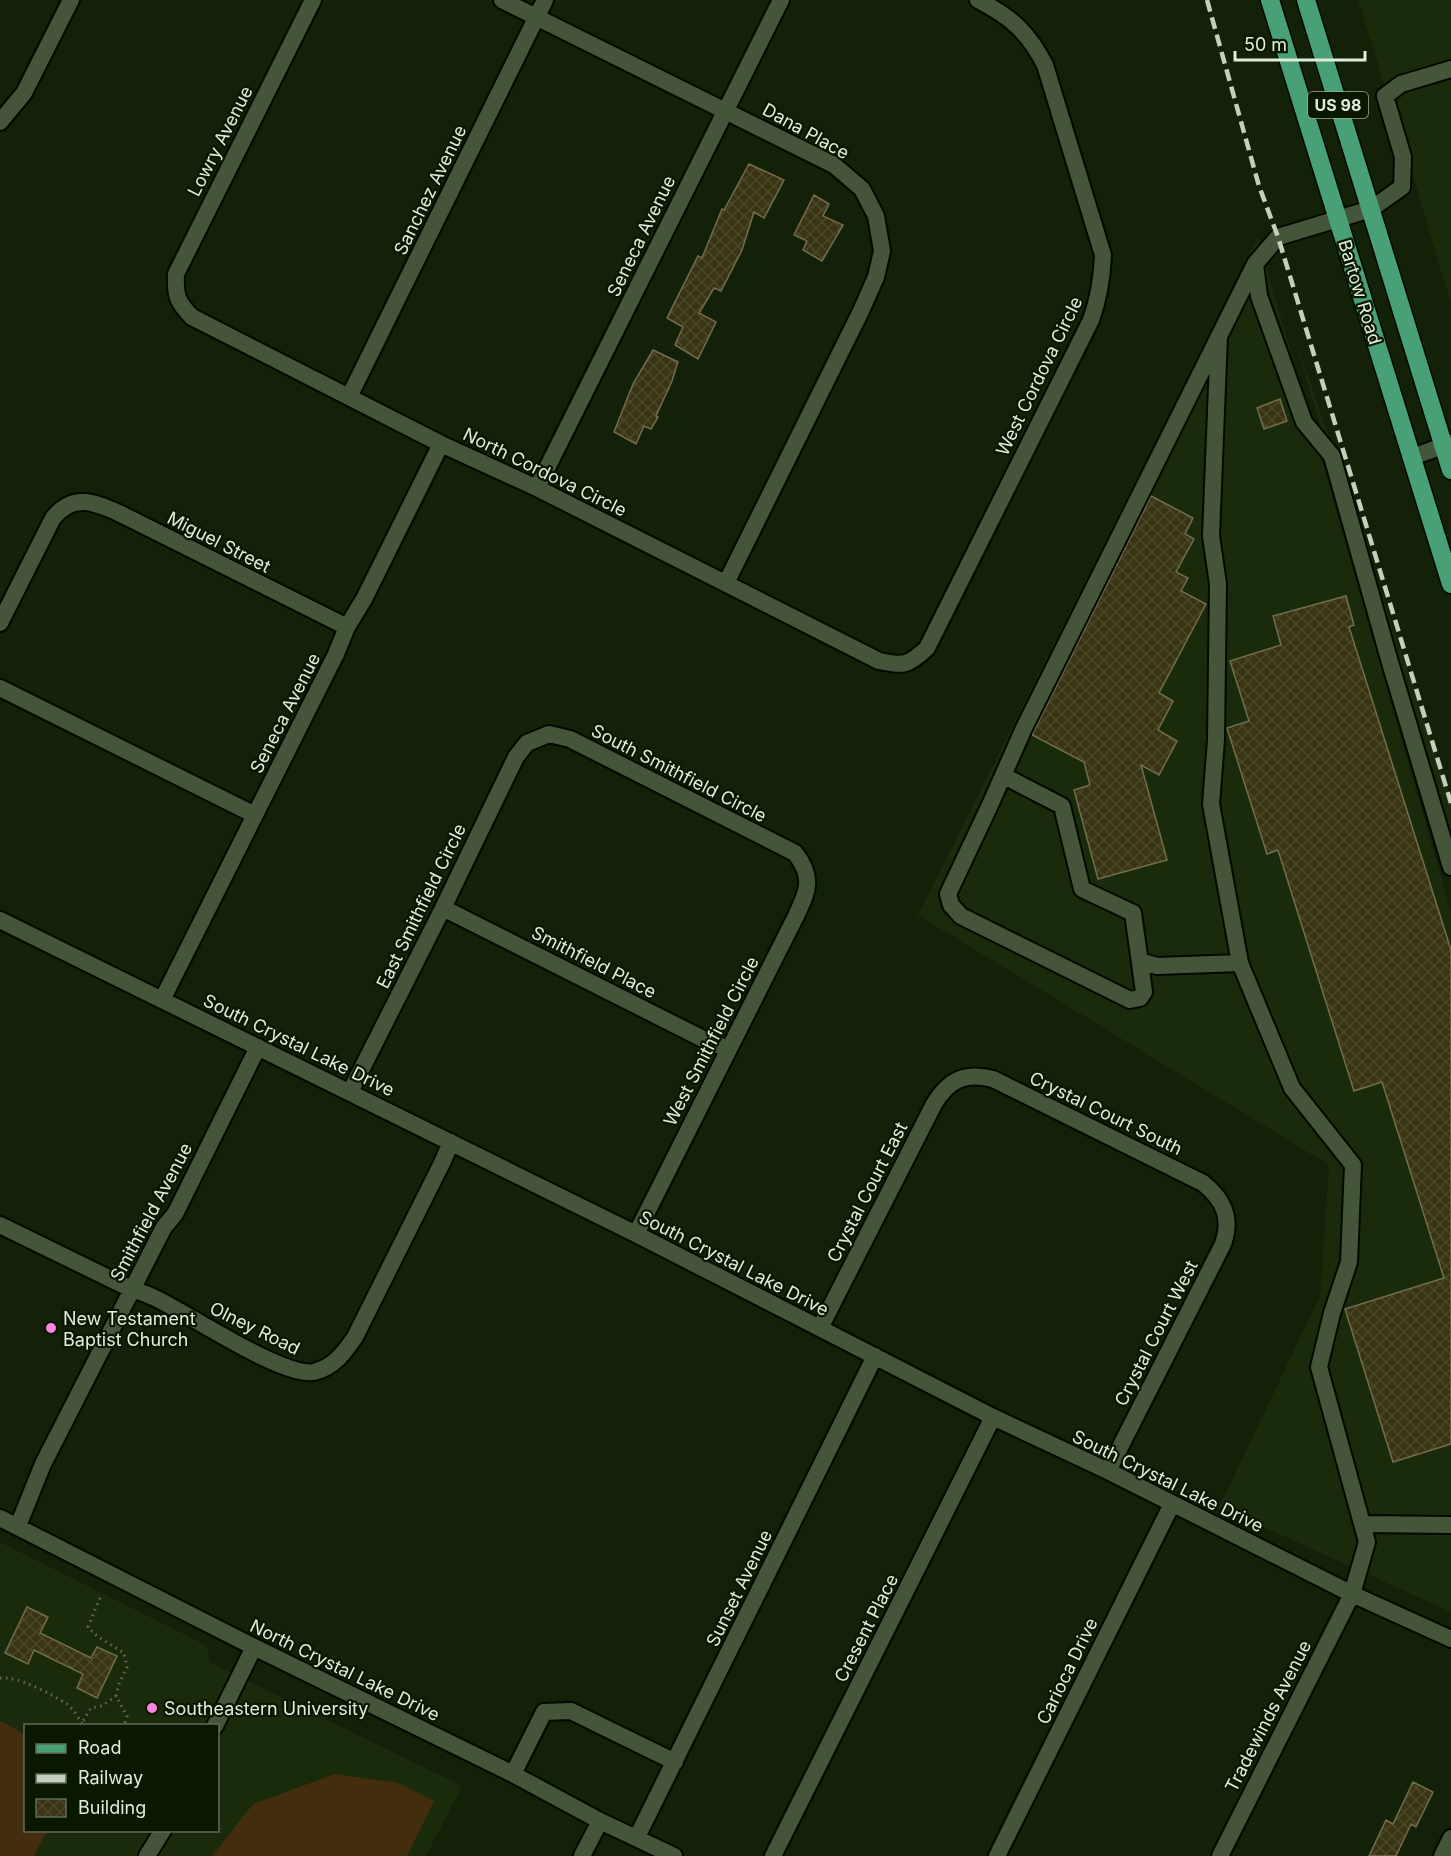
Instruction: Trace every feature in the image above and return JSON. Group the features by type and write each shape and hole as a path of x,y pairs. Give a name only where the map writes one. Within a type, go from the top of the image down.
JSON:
{"main road":[{"name":"Bartow Road","path":"1270,0 1451,584"},
{"name":"Bartow Road","path":"1306,0 1447,445 1451,470"}],"street":[{"path":"0,122 24,93 71,0"},
{"name":"Lowry Avenue","path":"180,302 175,291 176,274 313,0"},
{"name":"Dana Place","path":"502,0 834,165 862,189 876,216 882,251 876,277 726,583"},
{"name":"Sanchez Avenue","path":"349,397 546,0"},
{"name":"Seneca Avenue","path":"537,488 781,0"},
{"name":"West Cordova Circle","path":"900,665 914,660 927,648 1091,320 1102,278 1103,255 1045,65 1033,42 1012,21 978,0"},
{"path":"1004,776 1062,806 1082,889 1133,913 1144,992 1140,999 1130,999 961,916 951,905 948,894 1024,728 1255,264 1278,237 1371,209 1402,187 1403,157 1385,96 1401,84 1451,69"},
{"path":"1255,264 1259,296 1304,422 1332,456 1451,867"},
{"name":"North Cordova Circle","path":"180,302 192,317 441,444 537,488 879,661 900,665"},
{"name":"Tradewinds Avenue","path":"1219,336 1211,536 1218,584 1216,740 1211,804 1240,963 1292,1088 1353,1165 1349,1262 1332,1313 1318,1367 1367,1542 1352,1594 1220,1856"},
{"name":"Seneca Avenue","path":"162,1000 336,654 347,627 364,599 441,444"},
{"path":"1412,458 1447,445"},
{"name":"Miguel Street","path":"0,623 53,518 60,509 78,501 96,503 347,627"},
{"path":"0,688 255,816"},
{"name":"South Smithfield Circle","path":"532,740 549,734 570,739 795,854 803,863"},
{"name":"East Smithfield Circle","path":"350,1092 516,757 532,740"},
{"name":"West Smithfield Circle","path":"636,1234 807,894 807,879 803,863"},
{"name":"Smithfield Place","path":"443,908 705,1040 728,1049"},
{"name":"South Crystal Lake Drive","path":"0,920 636,1234 993,1417 1108,1471 1352,1594 1451,1639"},
{"path":"1140,961 1157,966 1240,963"},
{"name":"Smithfield Avenue","path":"18,1526 43,1464 131,1289 164,1227 175,1214 258,1047"},
{"name":"Crystal Court South","path":"957,1080 976,1075 993,1079 1203,1183 1216,1193 1224,1210"},
{"name":"Crystal Court East","path":"820,1328 934,1104 943,1090 957,1080"},
{"name":"Olney Road","path":"0,1225 131,1289 153,1297 277,1363 300,1372 313,1372 328,1367 343,1356 355,1337 451,1142"},
{"name":"Crystal Court West","path":"1108,1471 1223,1244 1227,1233 1224,1210"},
{"name":"Sunset Avenue","path":"637,1837 875,1356"},
{"name":"Cresent Place","path":"774,1856 993,1417"},
{"name":"Carioca Drive","path":"997,1856 1172,1504"},
{"name":"North Crystal Lake Drive","path":"0,1518 254,1647 513,1774 600,1821 674,1856"},
{"path":"1362,1524 1451,1525"},
{"path":"215,1724 254,1647"},
{"path":"513,1774 544,1712 571,1711 675,1762"},
{"path":"582,1856 600,1821"},
{"path":"1442,1856 1451,1838"}],"path":[{"path":"100,1598 88,1627 96,1636 124,1653 127,1667 118,1684 116,1696 127,1716 124,1724"},
{"path":"0,1678 9,1677 68,1705 83,1724 91,1708 102,1706 116,1696"}],"shaded area":[{"path":"1358,0 1451,0 1451,304 1413,176"},
{"path":"1258,237 1451,912 1451,1612 1219,1507 1320,1296 1329,1165 918,915"},
{"path":"1294,334 1451,799 1451,882"},
{"name":"Southeastern University","path":"0,1542 206,1645 210,1662 462,1786 426,1856 0,1856"},
{"path":"0,1721 24,1733 24,1832 46,1832 34,1856 0,1856"},
{"path":"335,1774 398,1783 434,1801 407,1856 212,1856 253,1804"}],"building":[{"path":"749,164 784,180 764,218 754,212 742,250 721,291 714,288 699,313 716,322 698,359 675,345 683,327 667,318 698,256 702,258 722,209 724,210"},
{"path":"814,195 829,204 823,216 843,225 822,261 803,250 807,241 794,235"},
{"path":"653,350 678,362 656,416 658,417 651,429 644,426 636,444 614,432 633,384"},
{"path":"1280,399 1287,421 1264,429 1257,408"},
{"path":"1151,496 1193,518 1185,534 1194,539 1176,572 1188,578 1181,591 1206,604 1159,693 1173,701 1158,730 1177,741 1159,775 1141,765 1167,860 1098,879 1074,790 1090,785 1084,762 1032,735"},
{"path":"1346,596 1354,625 1349,627 1451,950 1451,1444 1393,1462 1345,1309 1444,1278 1382,1082 1354,1091 1278,850 1267,854 1227,728 1249,721 1230,661 1281,645 1273,616"},
{"path":"27,1607 48,1617 40,1633 91,1658 97,1647 117,1656 97,1698 77,1688 83,1674 34,1650 28,1664 5,1653"},
{"path":"1413,1782 1433,1792 1416,1827 1411,1824 1396,1856 1369,1856 1386,1820 1393,1824"}],"railway":[{"path":"1207,0 1259,186 1278,237 1451,803"}],"place":[{"name":"New Testament Baptist Church","path":"51,1328"},
{"name":"Southeastern University","path":"152,1708"}]}
